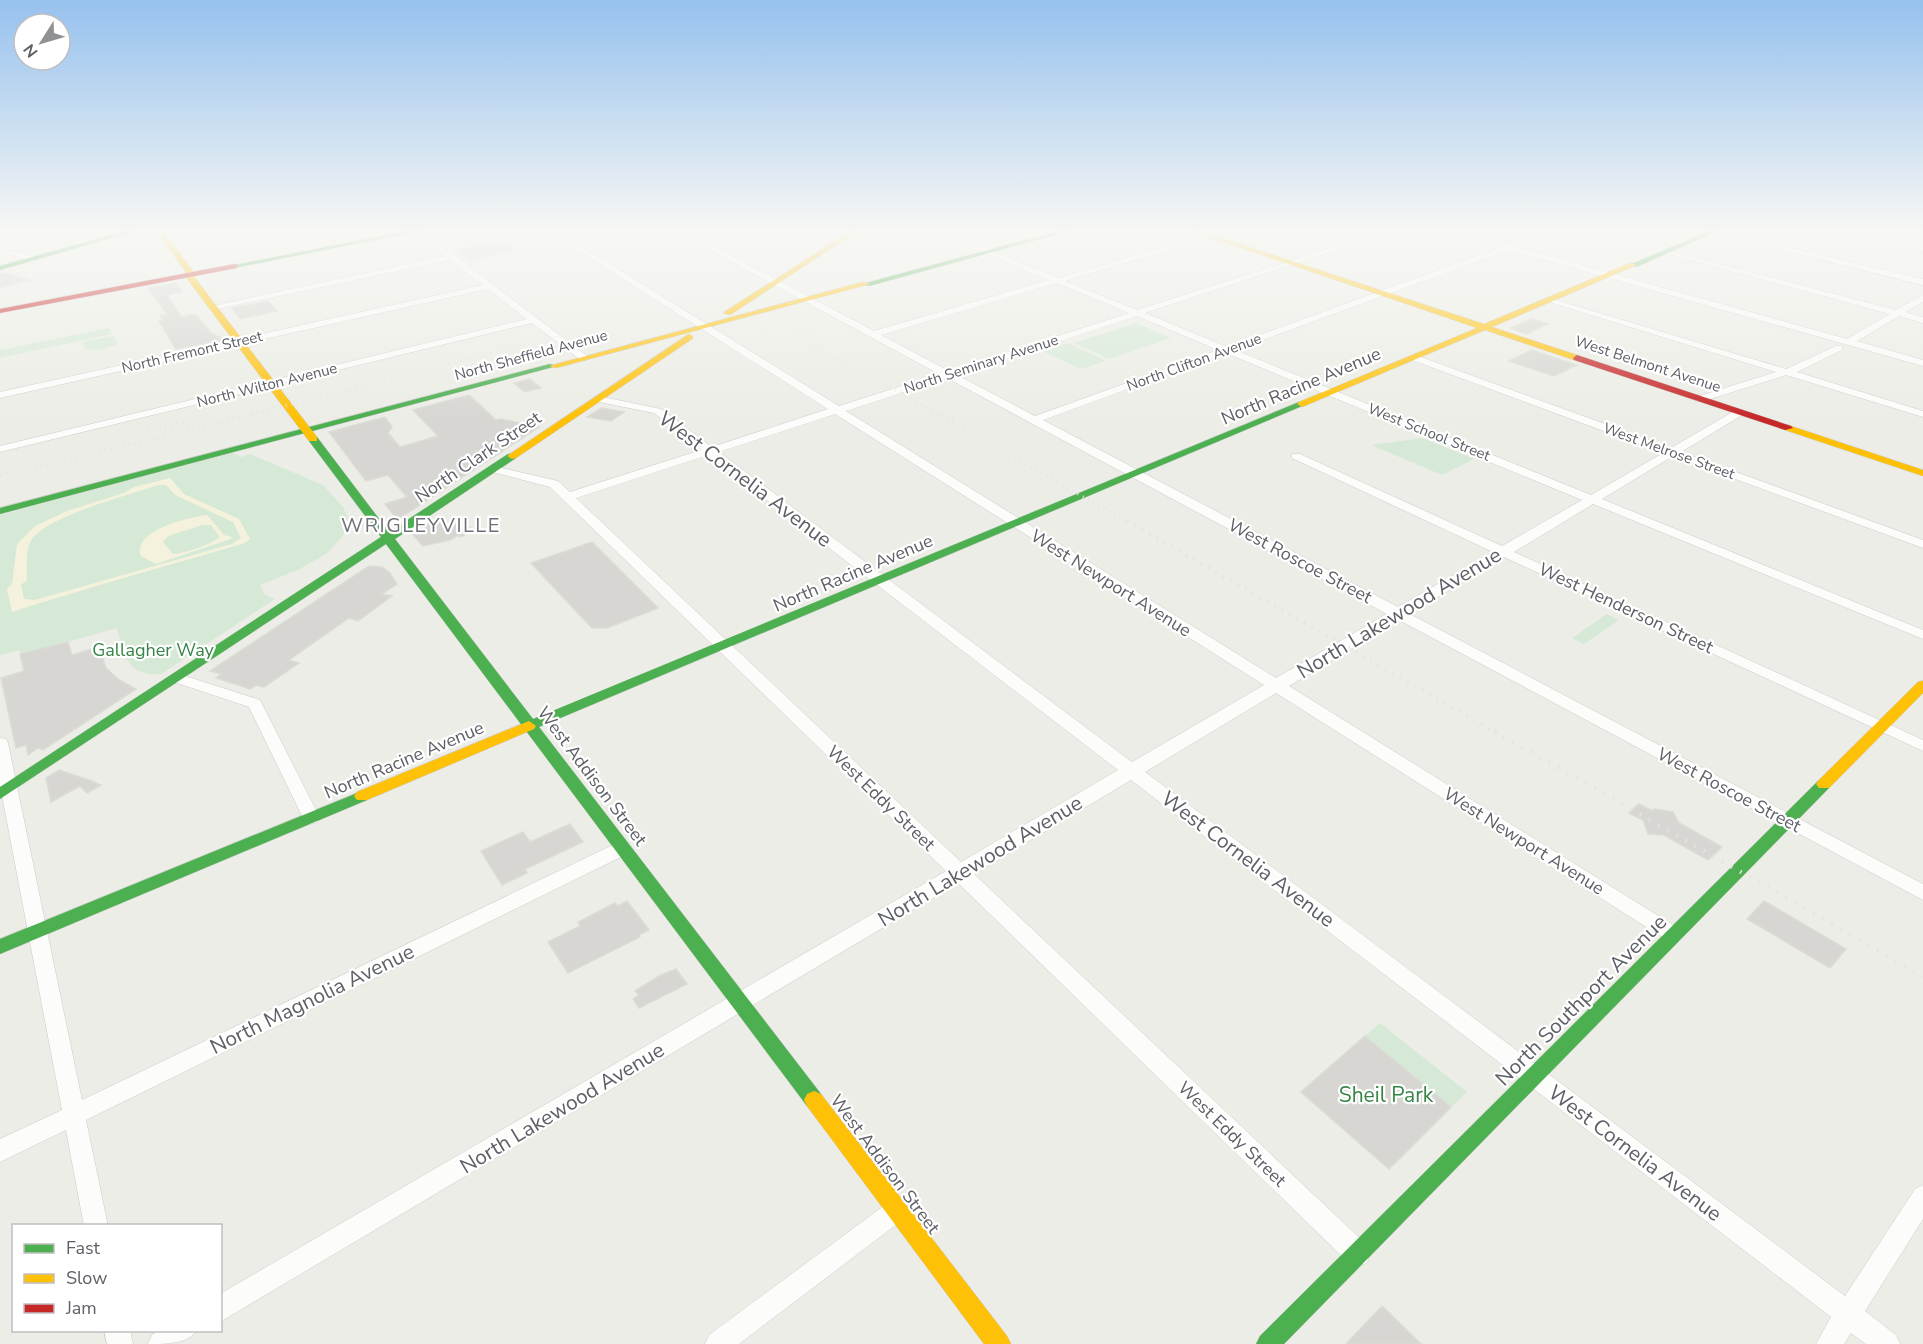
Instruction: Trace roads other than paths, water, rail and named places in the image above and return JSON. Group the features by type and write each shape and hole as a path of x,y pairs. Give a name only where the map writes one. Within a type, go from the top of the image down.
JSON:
{"street":[{"path":"0,311 93,293"},
{"name":"West Addison Street","path":"202,293 999,1344"},
{"path":"212,307 281,293"},
{"name":"North Fremont Street","path":"0,395 459,293"},
{"path":"498,293 584,358"},
{"name":"West Newport Avenue","path":"650,293 835,411 1674,935"},
{"name":"North Clark Street","path":"4,791 758,293"},
{"name":"West Roscoe Street","path":"795,293 1923,893"},
{"name":"North Sheffield Avenue","path":"0,511 831,293"},
{"path":"873,334 1014,293"},
{"name":"West School Street","path":"1089,293 1923,635"},
{"name":"North Seminary Avenue","path":"568,497 1200,293"},
{"name":"West Belmont Avenue","path":"1382,293 1923,473"},
{"name":"North Clifton Avenue","path":"1034,420 1382,293"},
{"name":"North Racine Avenue","path":"0,947 1569,293"},
{"path":"1670,293 1844,345 1923,363"},
{"path":"1821,293 1923,320"},
{"path":"1700,399 1786,372 1844,345 1923,298"},
{"path":"1552,300 1923,414"},
{"name":"North Wilton Avenue","path":"0,449 534,320"},
{"name":"West Melrose Street","path":"1415,358 1923,544"},
{"name":"West Cornelia Avenue","path":"598,399 657,411 1887,1344"},
{"name":"North Lakewood Avenue","path":"222,1308 1740,412"},
{"name":"West Henderson Street","path":"1296,456 1923,746"},
{"name":"West Eddy Street","path":"493,469 554,484 1358,1254"},
{"path":"176,678 255,705 311,818"},
{"name":"North Southport Avenue","path":"1268,1344 1923,685"},
{"path":"0,744 4,791 37,932 96,1224"},
{"name":"North Magnolia Avenue","path":"0,1151 624,848"},
{"path":"1829,1344 1923,1197"},
{"path":"718,1344 897,1210"},
{"path":"161,1344 181,1332"}],"railway":[{"path":"469,359 728,293"},
{"path":"797,293 793,298 789,313 793,328 808,343 834,359"},
{"path":"810,293 799,306 798,320 811,337"},
{"path":"0,475 171,435 475,357"},
{"path":"831,357 870,375 1129,523"},
{"path":"148,431 189,421"},
{"path":"1127,521 1497,733"},
{"path":"1494,731 1923,976"}],"district":[{"name":"WRIGLEYVILLE","path":"421,525"}],"park label":[{"name":"Gallagher Way","path":"153,650"},
{"name":"Sheil Park","path":"1386,1095"}]}
